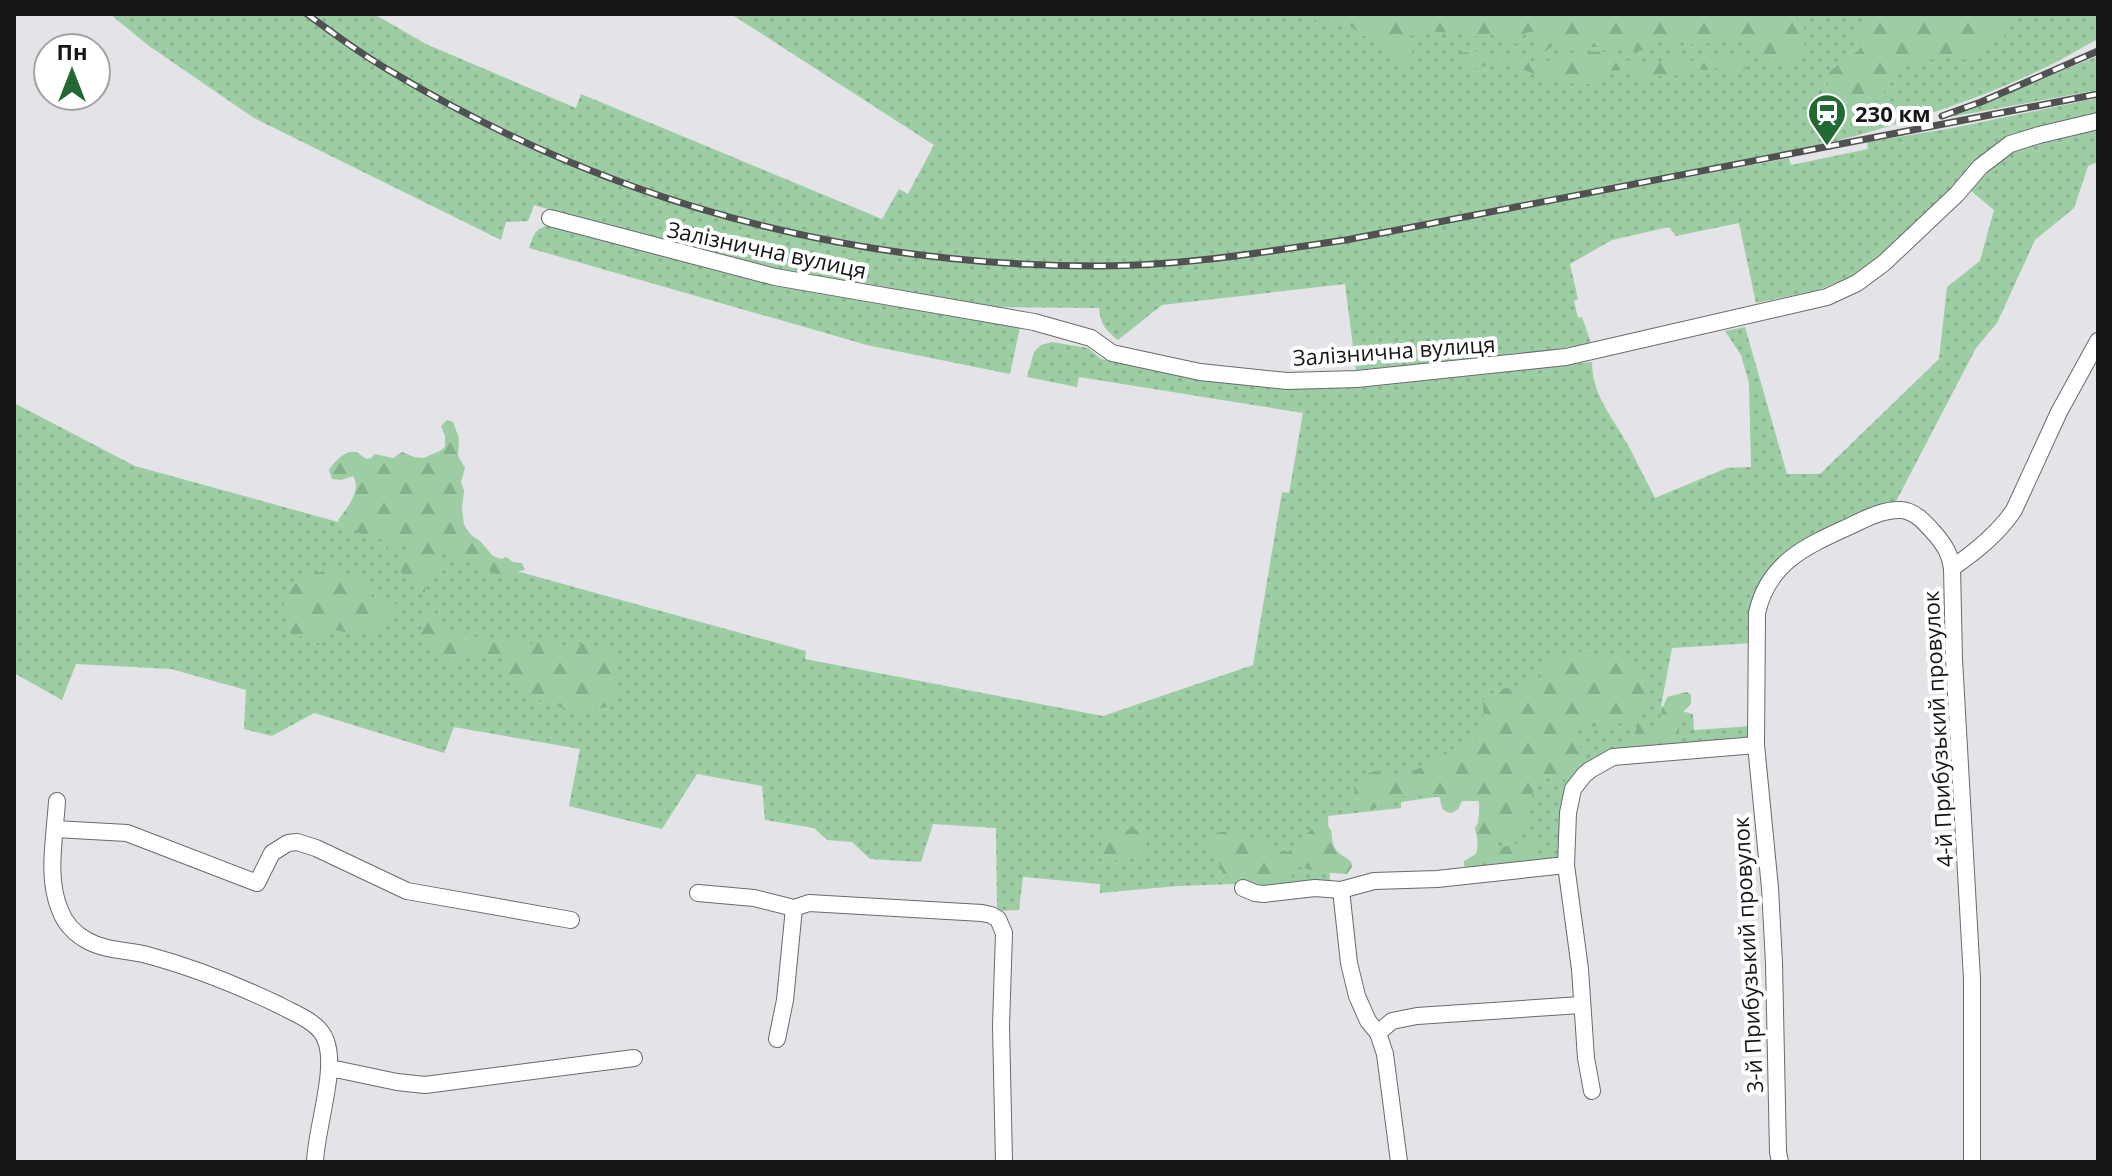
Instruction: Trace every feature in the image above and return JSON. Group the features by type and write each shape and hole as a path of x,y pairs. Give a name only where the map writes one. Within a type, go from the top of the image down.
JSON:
{"street":[{"name":"Залізнична вулиця","path":"550,218 775,277 1034,322 1091,338 1112,353 1200,372 1287,381 1357,379 1566,357 1827,297 1857,283 1884,263 1957,194 1980,167 2010,144 2098,121"},
{"name":"4-й Прибузький провулок","path":"1972,1162 1972,979 1954,659 1952,568 1979,548 2014,510 2059,412 2098,341"},
{"name":"3-й Прибузький провулок","path":"1780,1162 1774,948 1756,745 1757,613 1764,590 1783,565 1803,548 1874,514 1902,510 1910,512 1928,526 1948,551 1952,568"},
{"path":"1592,1091 1566,865 1568,813 1573,789 1597,764 1622,755 1756,745"},
{"path":"57,801 53,871 55,897 60,912 79,936 108,948 172,962 249,991 305,1018 326,1039 329,1069 315,1162"},
{"path":"55,829 127,833 257,883 272,853 288,843 297,842 407,891 571,920"},
{"path":"1243,888 1264,894 1315,888 1341,890 1374,881 1437,879 1566,865"},
{"path":"1341,890 1349,963 1357,996 1368,1021 1378,1033 1387,1064 1399,1162"},
{"path":"698,893 754,898 794,908 809,903 982,913 998,919 1004,933 1001,1038 1004,1162"},
{"path":"777,1039 785,1000 794,908"},
{"path":"1378,1033 1392,1021 1417,1016 1581,1005"},
{"path":"329,1069 425,1085 634,1058"}],"green space":[{"path":"110,14 305,14 389,73 465,114 549,155 623,184 702,211 776,231 846,246 962,261 1101,267 1220,260 1382,235 1789,158 1791,165 1868,149 1867,142 2098,98 2098,113 2036,127 2004,138 1974,161 1950,189 1879,256 1854,275 1818,290 1756,303 1739,223 1676,236 1669,227 1612,240 1570,264 1578,299 1574,301 1578,318 1582,317 1591,343 1539,352 1356,370 1345,284 1162,305 1118,340 1104,326 1099,308 991,307 777,270 534,205 528,221 506,222 501,240 254,118 149,46"},
{"path":"309,14 374,14 426,44 576,108 581,94 882,219 899,189 908,194 934,145 731,14 2098,14 2098,39 2040,70 1966,101 1836,141 1309,246 1216,258 1095,264 975,260 856,245 740,219 626,183 516,137 410,81"},
{"path":"1309,14 1792,14 1804,27 1806,37 1795,64 1760,60 1752,40 1671,46 1661,39 1655,49 1628,52 1602,47 1551,47 1541,55 1532,47 1538,41 1539,31 1525,33 1517,44 1499,41 1496,34 1481,37 1422,30 1404,40 1415,50 1406,62 1392,60 1382,47 1382,38 1363,36 1345,22 1332,28 1319,23"},
{"path":"1877,14 2002,14 2007,28 2003,38 1984,44 1975,58 1948,57 1904,64 1872,105 1843,118 1824,117 1821,111 1830,92 1824,78 1859,50 1861,46 1853,35 1858,23 1874,19"},
{"path":"1479,51 1505,58 1513,54 1526,56 1534,63 1542,59 1556,63 1575,51 1605,52 1622,65 1628,60 1654,65 1675,59 1696,62 1715,54 1724,58 1737,52 1747,62 1745,70 1737,75 1717,68 1697,69 1691,75 1660,76 1639,81 1624,70 1608,71 1591,84 1561,83 1507,64 1493,63 1476,69 1458,63 1455,58 1459,53"},
{"path":"2098,56 2098,90 1950,117"},
{"path":"2098,128 2098,162 2088,166 2074,208 2035,240 1997,323 1976,348 1893,507 1781,562 1753,643 1672,648 1661,706 1693,714 1694,730 1752,726 1745,741 1623,753 1582,774 1563,857 1481,872 1479,801 1444,801 1443,796 1401,802 1401,808 1328,816 1330,885 1233,884 1100,893 1100,884 1023,877 1019,910 997,911 996,828 933,824 921,862 870,859 852,842 827,840 814,828 765,820 762,786 697,774 662,829 569,806 580,749 454,727 444,753 314,713 272,736 244,729 246,690 171,669 76,664 62,700 14,673 14,403 135,466 806,651 805,659 1103,716 1253,665 1282,492 1289,493 1303,413 1079,377 1077,387 1027,377 1034,352 1041,345 1052,342 1088,348 1101,359 1199,380 1288,388 1359,388 1592,362 1596,386 1605,407 1655,498 1727,468 1751,467 1749,383 1741,355 1725,331 1745,327 1787,474 1820,474 1939,359 1947,287 1980,261 1994,210 1971,191 1996,165 2023,148"},
{"path":"553,224 1020,327 1010,374 867,345 529,248 536,232"},
{"path":"447,420 453,422 459,438 458,456 465,468 461,482 464,525 493,556 522,563 525,570 498,575 471,560 443,554 445,570 427,577 425,592 421,593 406,579 399,566 399,560 413,551 410,543 404,541 396,550 390,551 384,540 364,536 351,527 340,525 338,520 353,498 355,481 353,476 332,479 329,470 351,452 366,459 375,454 393,458 402,452 423,458 440,451 445,447 441,426"},
{"path":"332,570 363,581 372,596 400,606 400,613 386,619 374,633 365,628 349,633 329,629 323,633 321,645 314,645 306,636 292,637 284,609 290,590 301,579"},
{"path":"428,611 435,612 441,627 448,633 466,633 490,641 515,637 529,645 544,641 569,646 588,643 618,653 613,671 621,689 618,701 589,710 556,706 537,699 525,688 511,683 504,659 479,654 456,663 448,661 440,650 425,649 422,644 421,630"},
{"path":"1579,652 1598,655 1616,653 1627,664 1645,674 1646,703 1640,716 1655,733 1658,732 1667,697 1687,692 1691,695 1691,704 1679,716 1679,735 1663,747 1631,748 1637,728 1630,720 1613,726 1581,727 1576,731 1585,756 1584,767 1570,780 1544,780 1536,787 1526,825 1520,833 1491,840 1494,849 1534,840 1538,847 1534,860 1469,868 1464,866 1464,861 1476,854 1477,850 1475,828 1480,804 1476,798 1463,799 1452,813 1444,810 1440,798 1432,794 1397,796 1367,810 1355,804 1354,786 1367,775 1376,771 1396,774 1418,769 1448,748 1461,751 1482,734 1483,700 1487,695 1506,688 1520,689 1539,679 1551,659"},
{"path":"1316,825 1330,829 1337,851 1351,862 1352,867 1347,874 1300,867 1291,877 1262,888 1223,874 1217,858 1206,847 1206,841 1211,837 1226,832 1288,852"},
{"path":"1135,829 1143,835 1148,848 1141,859 1101,860 1102,843 1109,832"}],"railway":[{"path":"307,14 381,65 474,118 559,157 645,191 732,218 822,239 913,254 1005,263 1161,264 1346,240 2098,94"},
{"path":"1942,116 2098,51"}],"place":[{"name":"230 км","path":"1827,147"}]}
